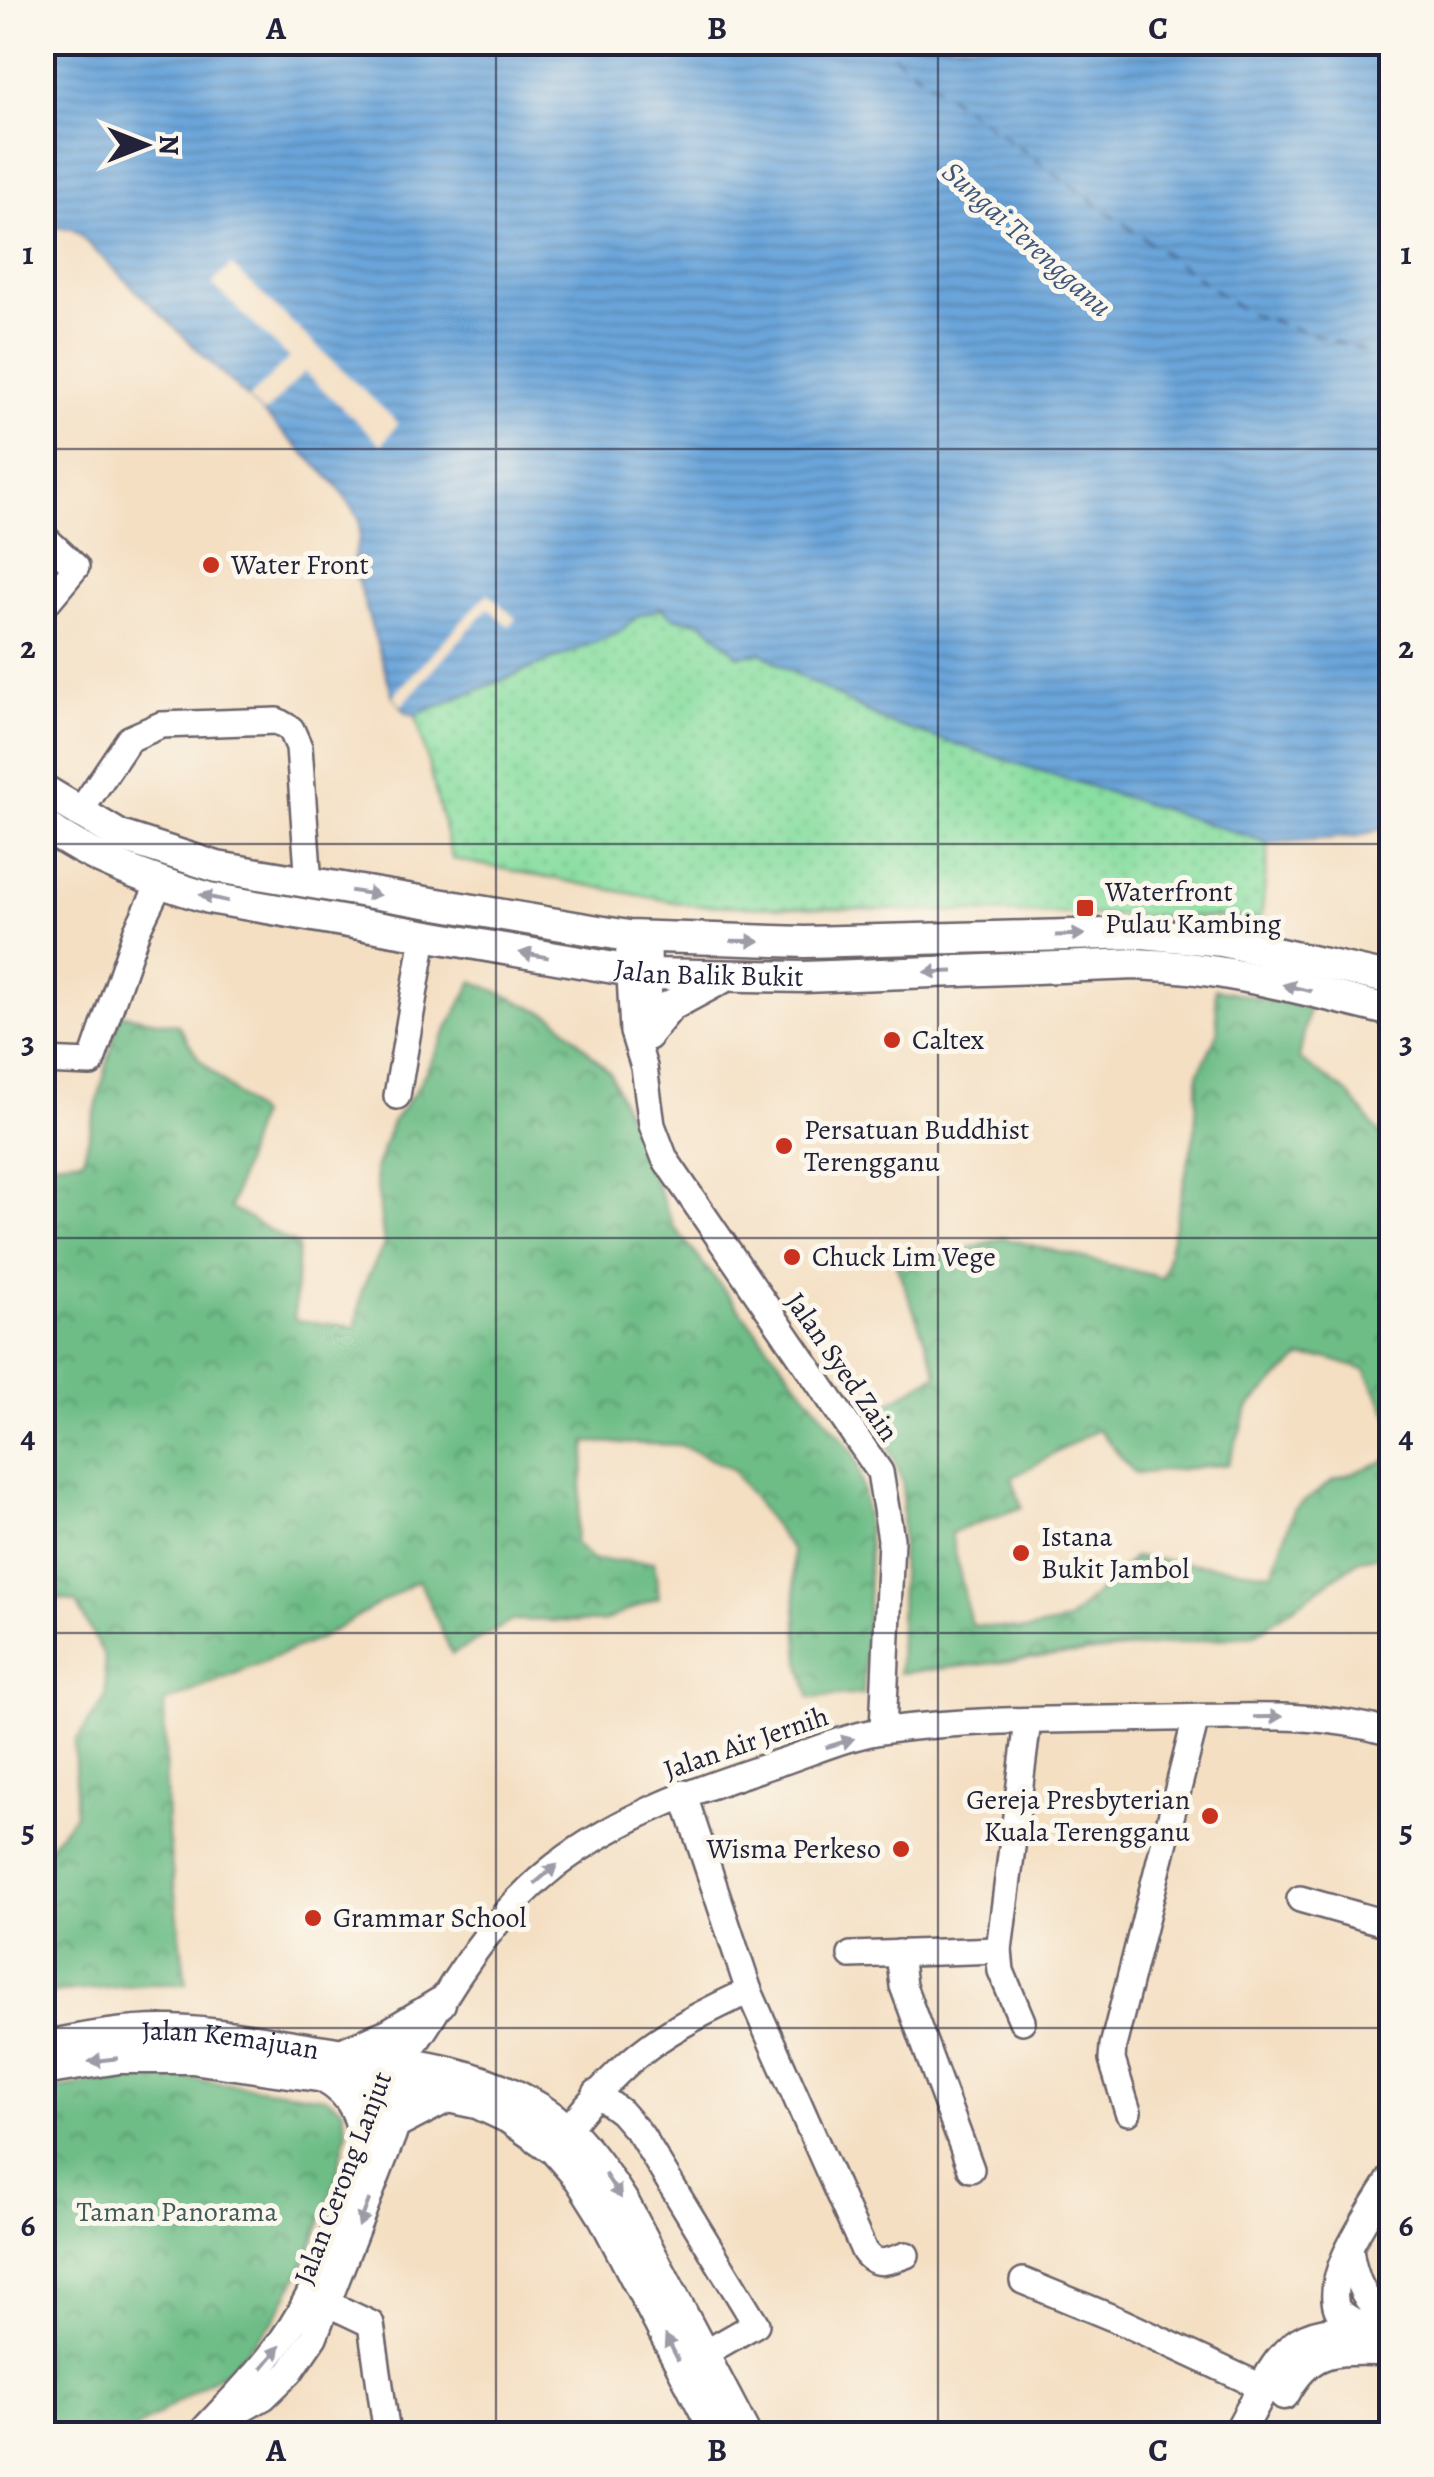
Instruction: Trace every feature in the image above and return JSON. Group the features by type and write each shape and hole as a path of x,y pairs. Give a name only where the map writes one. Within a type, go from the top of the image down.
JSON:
{"main road":[{"name":"Jalan Balik Bukit","path":"42,789 120,836 217,867 638,937 805,942 1171,934 1222,941 1392,979"},
{"name":"Jalan Balik Bukit","path":"42,824 66,841 160,883 209,898 640,973 804,978 1136,964 1182,966 1219,970 1392,1011"},
{"path":"651,1029 670,1006 724,977"},
{"path":"366,2153 363,2128 333,2066 440,2003"},
{"name":"Jalan Kemajuan","path":"42,2047 116,2034 166,2031 251,2039 333,2066"},
{"name":"Jalan Kemajuan","path":"42,2070 120,2058 165,2056 248,2064 408,2068"},
{"path":"408,2068 448,2096 477,2103 520,2125 554,2149 580,2179 604,2217 716,2434"},
{"path":"408,2068 518,2096 567,2130 588,2151 625,2205 745,2434"},
{"path":"400,2122 448,2096"},
{"path":"1238,2434 1283,2355 1301,2340 1335,2330 1386,2337"},
{"path":"1262,2434 1298,2368 1319,2356 1386,2337"}],"street":[{"path":"42,535 76,567 42,608"},
{"path":"78,813 129,740 161,725 277,722 292,729 299,747 310,884"},
{"path":"42,1061 91,1063 138,930 160,883"},
{"path":"398,1096 424,936"},
{"path":"638,937 640,973 651,1029 644,1067"},
{"path":"640,973 634,1032 644,1067"},
{"name":"Jalan Syed Zain","path":"644,1067 652,1125 664,1159 880,1472 891,1539 883,1730"},
{"name":"Jalan Air Jernih","path":"408,2068 440,2003 486,1936 554,1867 628,1818 683,1794 883,1730 1028,1720 1320,1717 1392,1733"},
{"path":"1128,2112 1112,2060 1114,2046 1196,1718"},
{"path":"1022,2021 1001,1971 999,1950 1028,1720"},
{"path":"683,1794 749,1991 864,2251 870,2260 879,2263 906,2255"},
{"path":"1300,1899 1392,1925"},
{"path":"851,1955 999,1950"},
{"path":"898,1954 903,1986 971,2169"},
{"path":"567,2130 596,2093 640,2051 690,2018 749,1991"},
{"name":"Jalan Cerong Lanjut","path":"200,2431 241,2424 290,2372 314,2337 400,2122 408,2068"},
{"name":"Jalan Cerong Lanjut","path":"200,2431 274,2355 294,2325 366,2153 408,2068"},
{"path":"596,2093 621,2112 641,2136 756,2324 702,2355"},
{"path":"1386,2337 1338,2311 1333,2302 1337,2276 1350,2246 1392,2176"},
{"path":"1023,2281 1264,2388"},
{"path":"329,2304 371,2324 387,2434"}],"green space":[{"path":"657,607 680,619 704,623 739,656 762,652 886,722 1269,843 1261,919 690,905 452,859 416,715 618,633 638,616"},
{"path":"473,981 555,1017 610,1073 674,1227 855,1455 868,1544 863,1694 810,1698 800,1661 792,1551 732,1469 680,1445 587,1442 575,1543 592,1560 654,1562 659,1597 602,1622 514,1620 452,1654 419,1580 321,1638 164,1703 167,1827 186,1984 43,1994 42,1855 75,1814 75,1743 106,1697 104,1656 76,1603 43,1594 43,1163 83,1159 120,1014 178,1025 199,1059 258,1115 230,1208 298,1246 294,1320 356,1327 362,1289 384,1245 375,1170 392,1122 416,1090"},
{"path":"1215,989 1309,1007 1299,1059 1349,1094 1391,1149 1391,1419 1365,1370 1326,1358 1300,1358 1249,1406 1228,1464 1135,1474 1098,1429 1012,1478 1022,1507 951,1533 971,1625 1027,1630 1067,1622 1134,1557 1273,1573 1294,1509 1335,1479 1391,1459 1391,1553 1361,1559 1254,1635 899,1673 903,1483 875,1411 938,1374 894,1259 946,1255 1003,1238 1163,1278 1195,1132 1198,1074 1218,1033"},
{"name":"Taman Panorama","path":"169,2076 325,2097 342,2108 347,2131 335,2182 308,2257 275,2319 230,2368 127,2434 43,2434 43,2091"}],"water":[{"name":"Sungai Terengganu","path":"42,43 1391,43 1391,825 1360,836 1269,843 886,722 762,652 739,656 704,623 673,617 662,608 638,616 618,633 416,715 407,713 393,696 352,563 360,537 359,518 336,484 73,229 43,226"}],"pier":[{"path":"231,265 398,423 382,445 304,372 264,414 248,399 289,358 212,284"},
{"path":"488,593 516,619 509,626 488,608 401,706 393,696"}],"ferry route":[{"path":"875,42 1245,312 1392,360"}],"place":[{"name":"Water Front","path":"211,565"},
{"name":"Waterfront Pulau Kambing","path":"1085,908"},
{"name":"Caltex","path":"892,1040"},
{"name":"Persatuan Buddhist Terengganu","path":"784,1146"},
{"name":"Chuck Lim Vege","path":"792,1257"},
{"name":"Istana Bukit Jambol","path":"1021,1553"},
{"name":"Gereja Presbyterian Kuala Terengganu","path":"1210,1816"},
{"name":"Wisma Perkeso","path":"901,1849"},
{"name":"Grammar School","path":"313,1918"}]}
